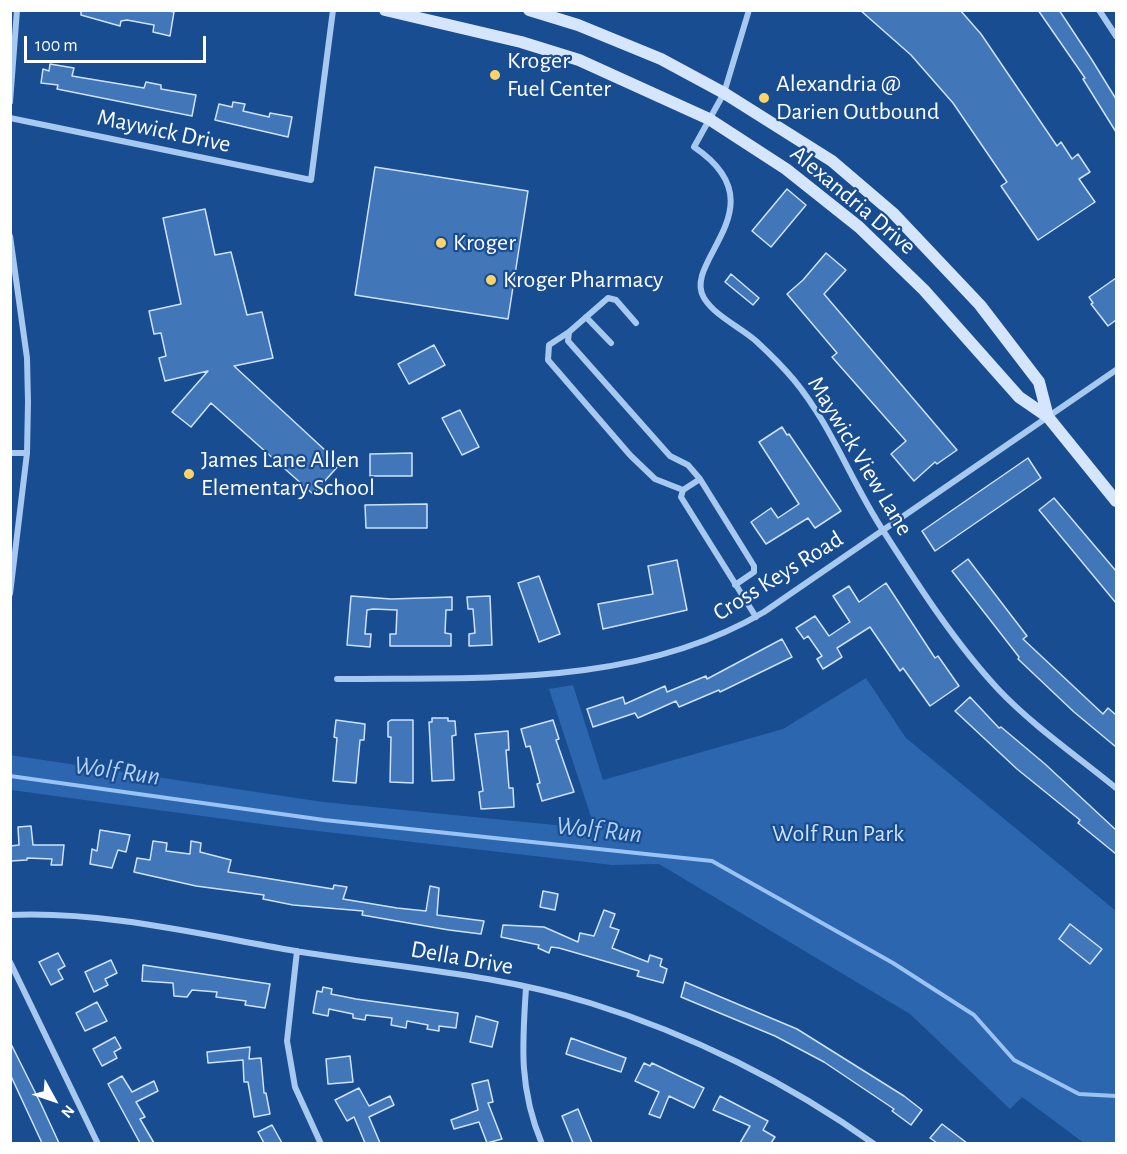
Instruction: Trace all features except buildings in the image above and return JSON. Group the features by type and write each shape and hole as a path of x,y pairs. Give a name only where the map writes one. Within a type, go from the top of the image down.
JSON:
{"main road":[{"name":"Alexandria Drive","path":"385,10 521,42 568,56 617,75 710,119 786,169 859,227 924,290 1019,396 1048,417 1116,501"},
{"name":"Alexandria Drive","path":"529,10 623,42 724,93 832,161 894,214 980,305 1039,382 1048,417"}],"street":[{"path":"10,102 17,10"},
{"name":"Maywick Drive","path":"10,118 311,180 333,10"},
{"path":"710,119 724,93 749,10"},
{"path":"1099,10 1116,36"},
{"name":"Maywick View Lane","path":"710,119 694,147 722,171 732,199 727,222 702,281 702,294 709,305 756,342 795,381 831,433 865,502 883,531 955,635 999,690 1116,788"},
{"path":"10,236 14,283 27,358 27,453 11,590"},
{"path":"636,323 612,297 549,345 548,360 630,455 655,479 683,490"},
{"path":"586,317 610,343"},
{"path":"569,332 568,341 604,382 670,456 688,465 700,479 754,566 754,572 735,585"},
{"name":"Cross Keys Road","path":"337,679 477,678 617,664 704,642 756,617 1116,370"},
{"path":"10,453 27,453"},
{"path":"700,479 683,490 681,497 756,617"},
{"name":"Della Drive","path":"10,915 59,915 111,921 385,963 526,988 589,1003 683,1038 738,1063 817,1106 874,1143"},
{"path":"297,951 287,1041 295,1087 321,1143"},
{"path":"10,962 98,1143"},
{"path":"526,988 522,1067 529,1107 542,1143"}],"green space":[{"name":"Wolf Run Park","path":"866,678 906,738 1116,911 1116,1143 1084,1143 1022,1097 1010,1109 910,1014 659,864 612,865 283,827 11,790 10,755 323,802 595,829 549,689 573,685 603,780 783,729"}],"waterway":[{"name":"Wolf Run","path":"10,776 324,820 712,861 893,963 974,1015 1014,1060 1079,1094 1116,1096"}],"place":[{"name":"Kroger Fuel Center","path":"495,75"},
{"name":"Alexandria @ Darien Outbound","path":"764,98"},
{"name":"Kroger","path":"441,243"},
{"name":"Kroger Pharmacy","path":"491,280"},
{"name":"James Lane Allen Elementary School","path":"189,474"}]}
